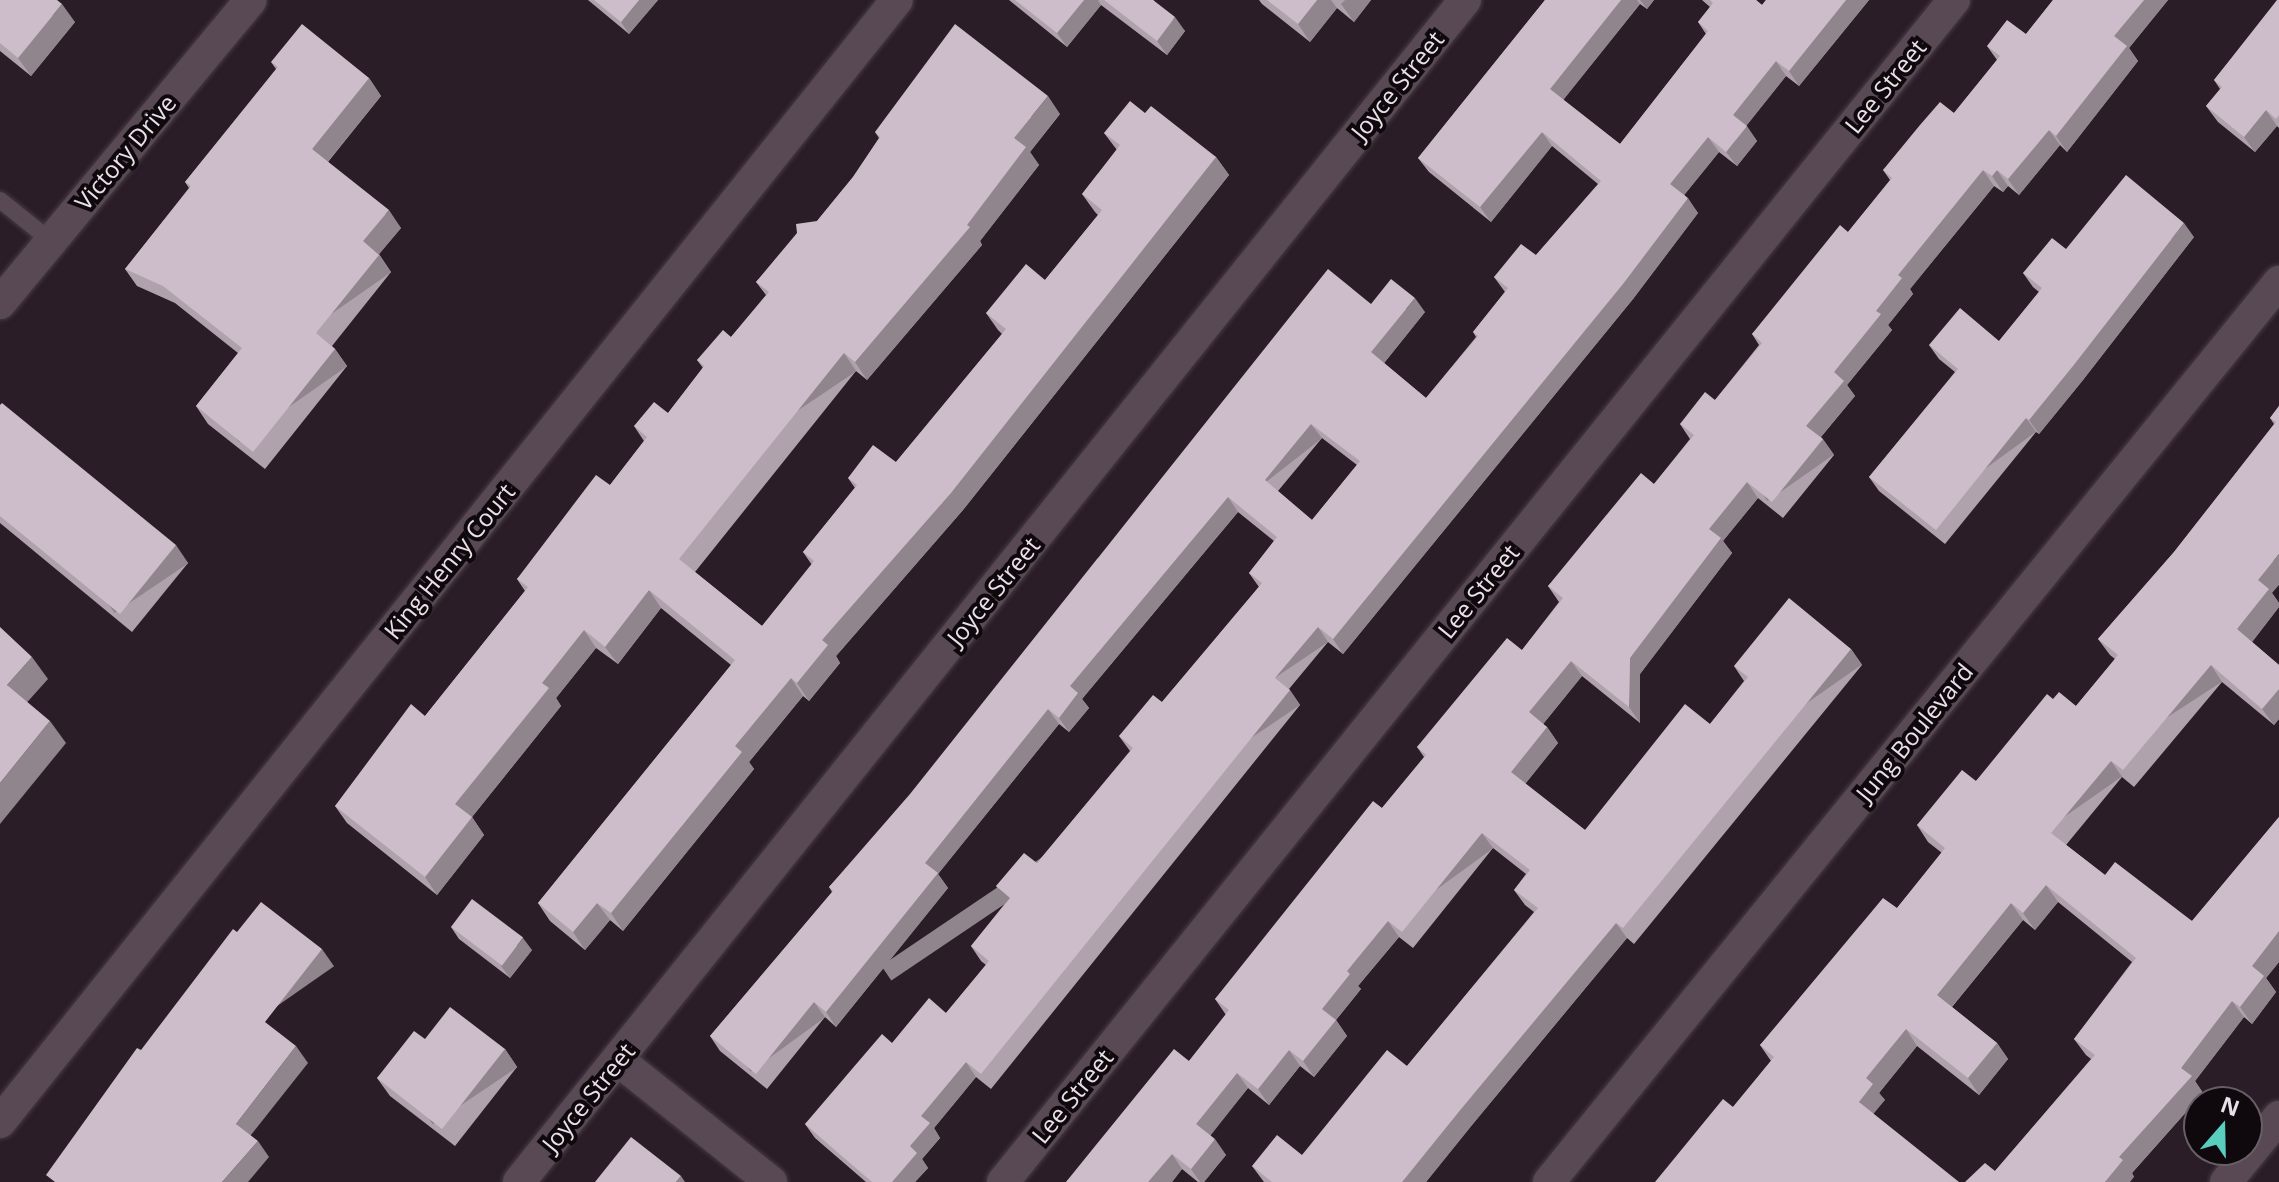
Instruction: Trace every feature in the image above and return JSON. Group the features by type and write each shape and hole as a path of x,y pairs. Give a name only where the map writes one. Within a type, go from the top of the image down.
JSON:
{"street":[{"name":"Victory Drive","path":"0,303 251,0"},
{"name":"King Henry Court","path":"0,1122 897,0"},
{"name":"Joyce Street","path":"519,1182 1465,0"},
{"name":"Lee Street","path":"1003,1182 1954,0"},
{"name":"Jung Boulevard","path":"1549,1182 2279,282"},
{"path":"618,1060 771,1182"},
{"path":"2226,1182 2279,1117"}],"lane":[{"path":"0,200 51,241"}],"building":[{"path":"0,0 57,0 62,4 18,58 0,43"},
{"path":"594,0 639,0 621,22"},
{"path":"1015,0 1084,0 1057,33"},
{"path":"1104,0 1153,0 1175,17 1157,41"},
{"path":"1267,0 1317,0 1298,24"},
{"path":"1545,0 1621,0 1550,89 1620,144 1708,31 1698,22 1713,3 1710,0 1756,0 1762,5 1766,0 1846,0 1789,71 1776,61 1733,115 1747,126 1726,152 1708,137 1670,184 1688,198 1623,284 1333,639 1318,627 1275,678 1290,690 981,1074 966,1062 921,1116 930,1123 910,1146 917,1153 892,1182 872,1182 805,1124 882,1034 892,1043 929,998 946,1013 989,961 971,946 1010,898 996,886 1024,853 1037,863 1133,748 1119,736 1153,695 1162,702 1262,583 1249,573 1277,537 1228,497 1070,686 1078,693 1059,718 1048,709 925,863 938,873 826,1012 814,1002 756,1074 710,1036 833,891 829,887 910,794 1328,269 1371,304 1391,279 1415,298 1371,352 1426,398 1478,336 1473,332 1508,288 1494,277 1521,244 1536,255 1601,181 1542,132 1480,207 1418,158","holes":["1311,424 1360,461 1312,520 1265,480"]},
{"path":"2053,0 2144,0 2114,36 2127,46 2056,136 2049,130 2008,179 1997,170 1992,176 1983,170 1898,275 1902,278 1876,311 1881,314 1834,372 1844,381 1806,426 1823,439 1772,502 1747,482 1709,529 1721,538 1630,658 1629,707 1571,661 1529,712 1547,727 1511,772 1585,830 1685,704 1710,724 1748,677 1734,666 1789,598 1851,649 1623,928 1616,923 1402,1182 1272,1182 1252,1166 1277,1135 1302,1155 1387,1050 1407,1066 1538,908 1514,890 1530,870 1482,833 1402,932 1388,921 1347,971 1350,974 1322,1009 1336,1020 1303,1061 1289,1050 1258,1089 1237,1073 1196,1124 1215,1139 1191,1169 1172,1154 1148,1182 1066,1182 1174,1049 1189,1061 1229,1010 1215,999 1373,801 1382,808 1426,755 1417,747 1507,638 1522,650 1563,598 1548,586 1641,473 1654,484 1694,435 1680,424 1705,392 1715,400 1762,343 1752,334 1840,225 1848,232 1892,178 1883,170 1940,102 1954,113 2000,56 1987,46 2007,20 2026,34"},
{"path":"2277,0 2279,115 2276,119 2266,110 2244,137 2206,106 2222,87 2214,80"},
{"path":"302,24 369,78 312,149 389,210 363,241 379,255 316,333 335,349 253,452 196,406 242,348 163,286 125,269 191,186 185,182 278,67 271,62"},
{"path":"955,24 1048,96 1014,138 1026,147 967,225 970,227 855,362 844,353 679,559 762,626 814,561 803,552 857,485 848,478 873,445 896,462 1006,329 986,313 1026,264 1045,280 1102,210 1082,194 1120,145 1104,133 1130,101 1145,113 1151,106 1216,157 951,493 822,640 828,645 797,683 791,678 735,746 742,752 611,913 597,903 573,932 538,903 735,660 649,590 605,647 584,630 542,683 549,688 455,804 472,817 425,877 335,806 411,704 425,716 528,587 517,579 596,475 610,485 647,437 634,426 654,402 668,413 704,366 697,360 723,330 731,337 769,292 756,282 797,233 796,224 817,221 853,177 880,137 875,132"},
{"path":"2126,175 2184,223 2073,366 2029,420 2026,418 1936,530 1869,477 1958,369 1929,345 1960,308 1999,341 2042,288 2023,273 2052,238 2066,249"},
{"path":"2,403 176,545 120,614 0,516"},
{"path":"2279,406 2279,554 2258,580 2269,589 2237,629 2279,665 2279,689 2262,709 2211,665 2123,770 2111,761 2051,833 2105,875 2115,862 2192,921 2279,817 2279,931 2252,966 2264,976 2240,1007 2232,1001 2181,1068 2192,1076 2119,1157 2123,1160 2105,1182 1965,1182 1985,1163 1995,1171 2095,1055 2074,1039 2136,958 2046,885 2023,913 2011,903 1937,995 1997,1043 1968,1078 1906,1029 1866,1078 1873,1084 1859,1102 1959,1182 1655,1182 1723,1099 1733,1107 1774,1057 1760,1045 1883,898 1897,908 1945,848 1917,825 1962,770 1976,781 2047,694 2053,699 2059,692 2076,706 2118,655 2098,639 2174,552 2276,422 2270,418"},
{"path":"0,627 32,657 7,685 50,721 0,783"},
{"path":"472,899 523,938 502,965 451,927"},
{"path":"261,902 322,949 265,1022 296,1046 236,1124 258,1141 222,1182 55,1182 46,1175 137,1048 141,1050 233,929 237,932"},
{"path":"450,1007 505,1049 442,1129 377,1078 414,1031 425,1039"},
{"path":"631,1137 681,1176 676,1182 595,1182"}]}
